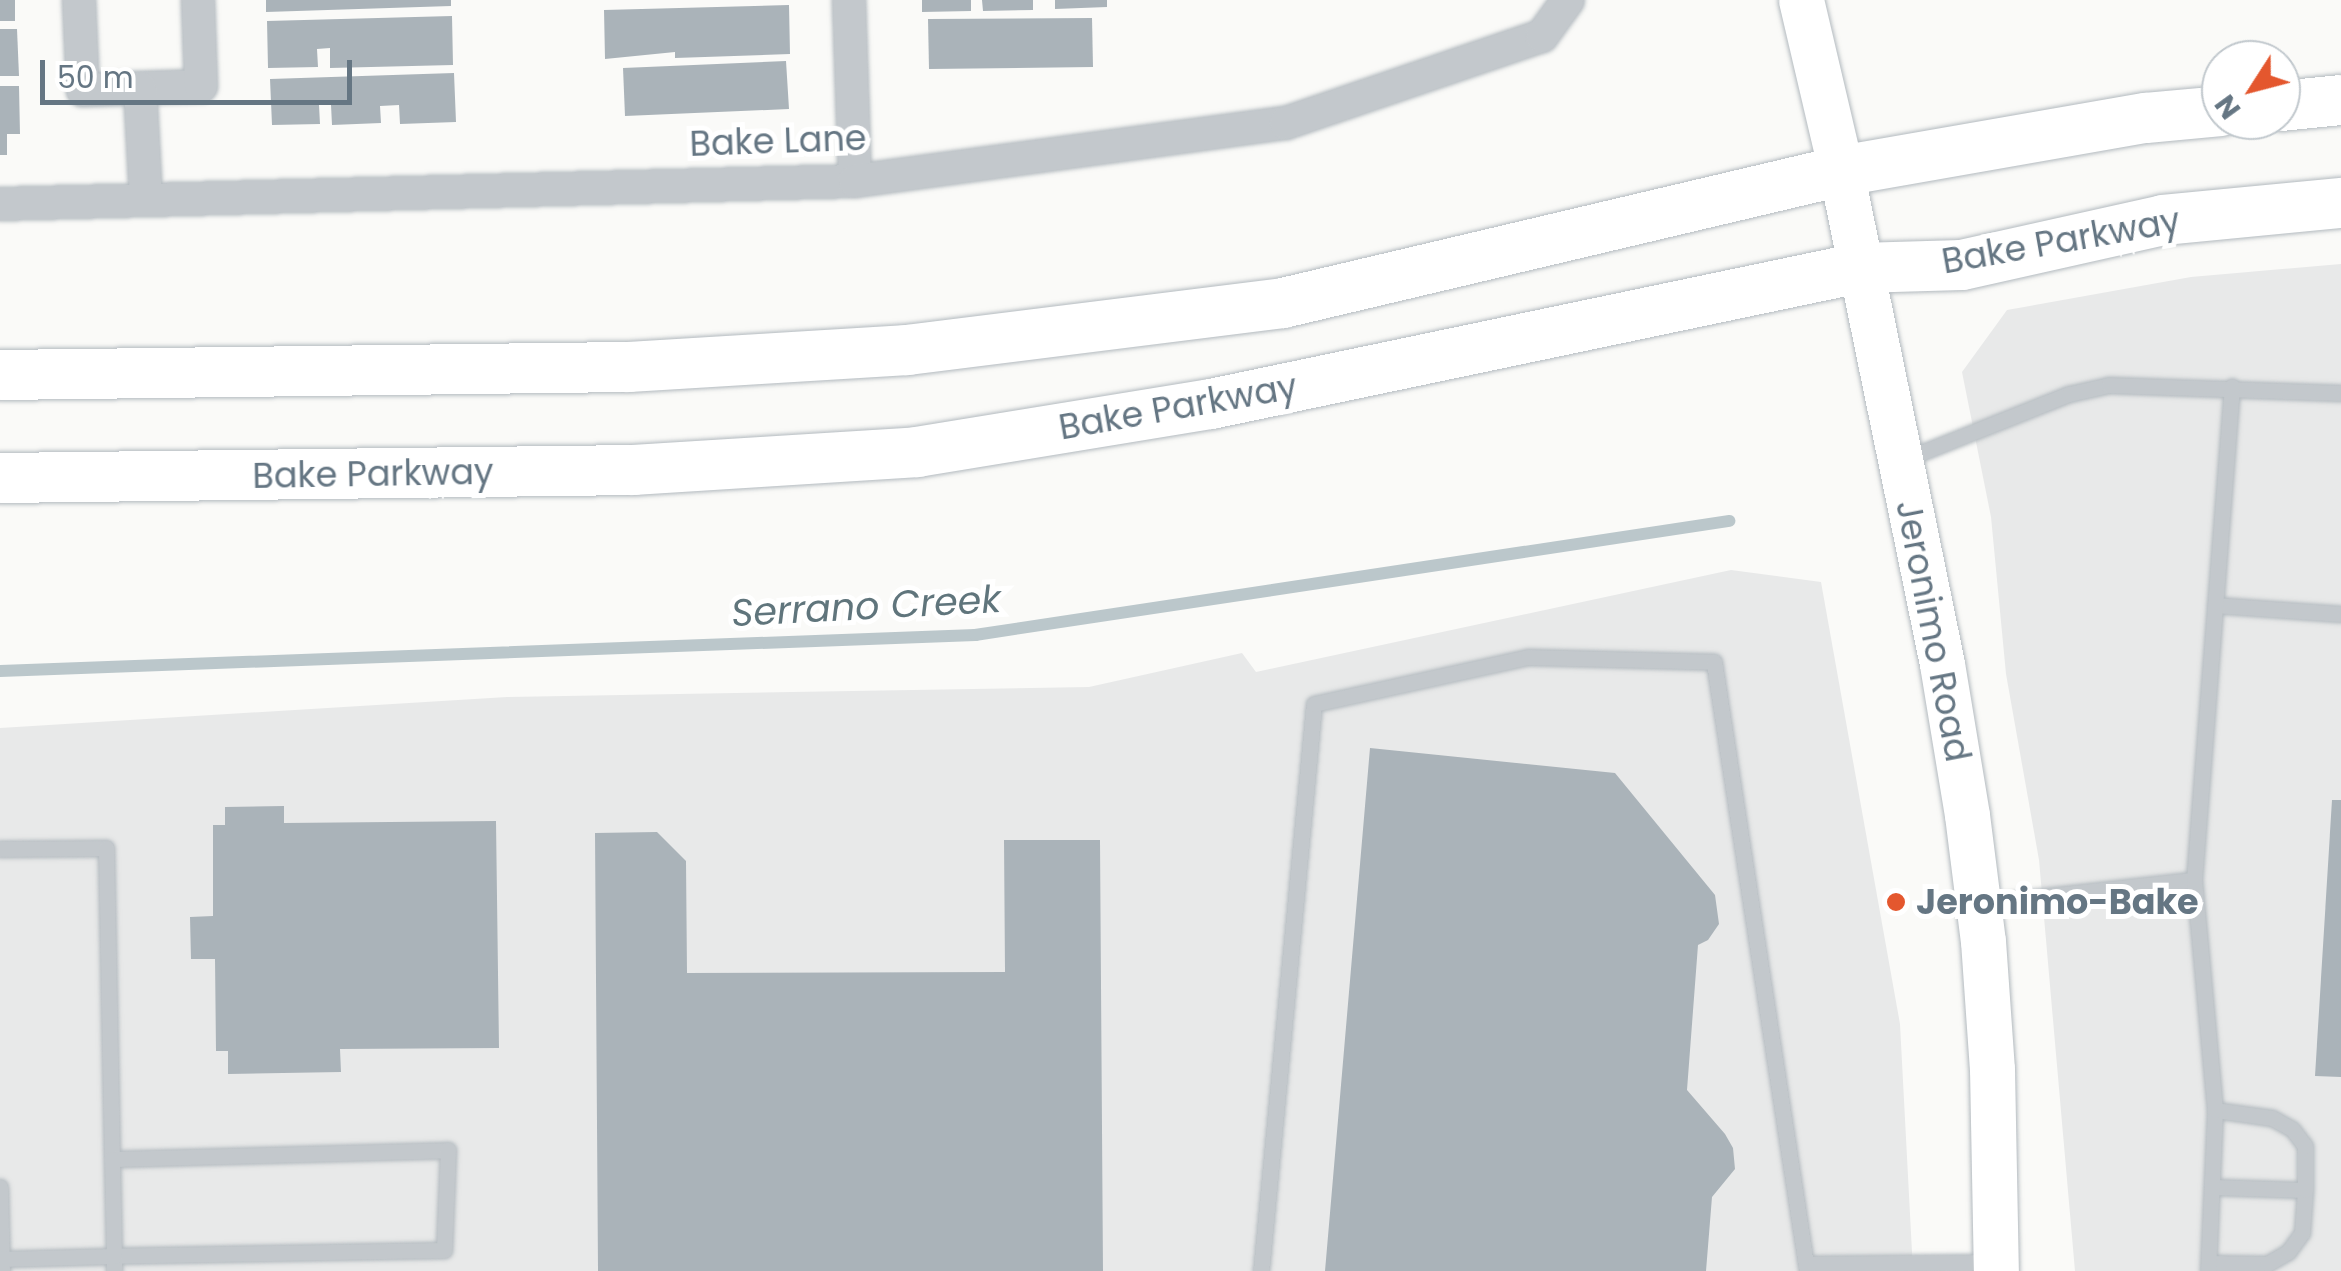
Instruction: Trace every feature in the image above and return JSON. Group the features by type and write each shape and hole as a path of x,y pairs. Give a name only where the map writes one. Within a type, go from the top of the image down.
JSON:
{"main road":[{"name":"Jeronimo Road","path":"1801,0 1841,170 1942,664 1978,904 1992,1069 1996,1266"},
{"path":"2301,104 2341,100"},
{"path":"0,375 629,368 907,350 1283,304 1841,170 2146,118 2201,113"},
{"name":"Bake Parkway","path":"0,478 634,470 917,452 1211,404 1859,268 1962,266 2163,220 2341,203"}],"street":[{"path":"80,0 83,90 201,86 198,0"},
{"path":"850,0 855,181"},
{"name":"Bake Lane","path":"0,204 855,181 1286,123 1542,36 1568,0"},
{"path":"140,88 146,199"}],"lane":[{"path":"1900,462 2068,394 2109,385 2232,386 2341,394"},
{"path":"2215,1110 2272,1118 2292,1129 2305,1146 2302,1234 2288,1252 2267,1264 2208,1267 2215,1110 2194,880 2232,386"},
{"path":"2215,604 2341,614"},
{"path":"1261,1271 1314,704 1528,657 1714,662 1808,1268 1996,1266"},
{"path":"0,849 106,848 114,1264"},
{"path":"1978,904 2194,880"},
{"path":"0,1187 2,1263 114,1264 444,1250 448,1150 112,1159"},
{"path":"2213,1188 2305,1190"}],"shaded area":[{"path":"2341,264 2341,1271 2075,1271 2039,860 2006,674 1991,517 1962,372 2007,310 2191,277"},
{"path":"1731,570 1821,582 1900,1024 1913,1271 0,1271 0,728 507,697 1089,687 1242,653 1256,672"}],"building":[{"path":"0,0 15,0 15,21 0,21"},
{"path":"266,0 451,0 451,6 266,12"},
{"path":"922,0 971,0 971,11 922,12"},
{"path":"982,0 1033,0 1033,10 983,11"},
{"path":"1055,0 1107,0 1107,7 1055,9"},
{"path":"789,5 790,54 675,58 675,52 605,59 604,10"},
{"path":"452,16 453,65 330,68 330,48 317,49 318,67 268,68 267,21"},
{"path":"1092,18 1093,67 929,69 928,19"},
{"path":"0,29 17,29 19,76 0,76"},
{"path":"786,61 789,109 625,116 623,68"},
{"path":"454,73 456,122 400,124 399,105 380,106 381,123 332,125 331,105 319,105 320,124 272,125 270,79"},
{"path":"0,86 19,86 20,134 7,134 7,155 0,155"},
{"path":"1370,748 1615,773 1715,895 1719,924 1708,940 1698,945 1687,1090 1725,1134 1733,1148 1735,1169 1712,1197 1706,1271 1325,1271"},
{"path":"2332,800 2341,800 2341,1077 2315,1076"},
{"path":"284,806 284,823 496,821 499,1048 340,1049 341,1072 228,1074 228,1051 216,1051 215,959 191,959 190,917 213,916 213,825 225,825 225,807"},
{"path":"657,832 686,861 687,973 1005,972 1004,840 1100,840 1103,1271 598,1271 595,833"}],"waterway":[{"name":"Serrano Creek","path":"0,671 975,635 1729,521"}],"place":[{"name":"Jeronimo-Bake","path":"1896,902"}]}
